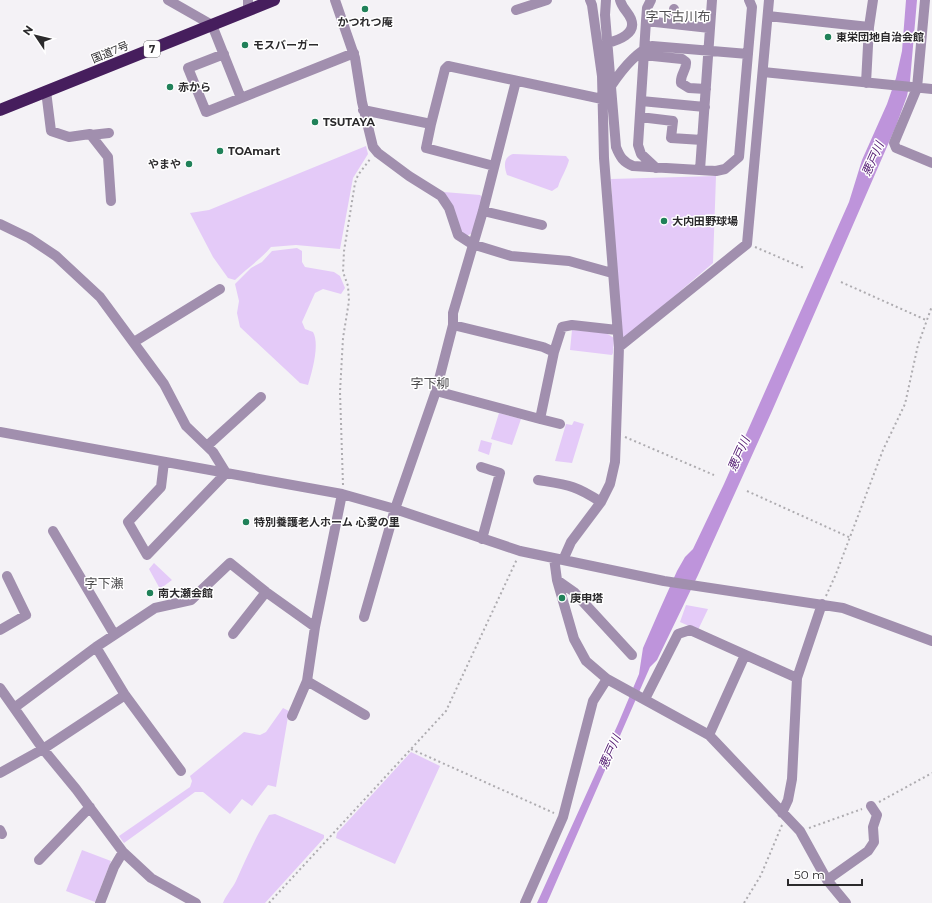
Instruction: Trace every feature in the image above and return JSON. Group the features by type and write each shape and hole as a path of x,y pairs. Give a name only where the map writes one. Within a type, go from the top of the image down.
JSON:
{"highway":[{"name":"国道7号","path":"0,110 212,25 248,5 274,0"}],"street":[{"path":"168,0 212,25 242,98"},
{"path":"335,0 354,55 363,110 375,151 409,176 441,196 449,208 458,235 472,244 511,256 546,257 569,261 612,274"},
{"path":"516,10 547,0"},
{"path":"590,0 602,76 612,274 616,330 619,347 615,462 610,484 602,502 559,559 557,580 574,639 586,661 607,679 646,698 709,735 800,831 827,880 846,903"},
{"path":"606,0 616,147 620,156 626,163 633,166 700,170 725,169 739,157 752,7 749,0"},
{"path":"608,43 621,39 628,34 632,26 631,19 622,8 620,0"},
{"path":"700,170 712,0"},
{"path":"619,347 747,244 769,0"},
{"path":"866,83 869,27 874,0"},
{"path":"925,0 914,87 894,143 896,148 932,163"},
{"path":"647,3 638,145 640,154 656,168"},
{"path":"673,24 674,9"},
{"path":"768,16 869,27"},
{"path":"646,21 710,28"},
{"path":"611,86 626,67 652,46 748,54"},
{"path":"644,52 682,59 686,62 687,67 680,76 680,82 689,88 706,89"},
{"path":"224,54 188,68 206,112 354,55"},
{"path":"494,166 426,148 445,69 448,66 602,99"},
{"path":"763,72 932,90"},
{"path":"364,617 395,509 436,391 453,325 453,313 472,244 483,211 516,81"},
{"path":"46,91 51,131 69,137 109,133"},
{"path":"641,101 705,107"},
{"path":"363,110 431,124"},
{"path":"640,117 673,121 671,138 702,140"},
{"path":"91,135 108,157 111,200"},
{"path":"483,211 542,225"},
{"path":"0,224 29,238 56,256 100,297 164,384 186,426 213,452 226,473"},
{"path":"134,342 220,289"},
{"path":"453,325 543,346 554,352"},
{"path":"540,418 554,352 562,327 572,325 616,330"},
{"path":"436,391 560,424"},
{"path":"207,446 260,398"},
{"path":"0,432 342,494 395,509 520,551 664,580 842,608 869,616 932,641"},
{"path":"164,462 161,487 128,522 147,555 226,473"},
{"path":"481,467 500,473 482,539"},
{"path":"538,480 569,484 584,490 602,502"},
{"path":"292,716 307,680 315,627 342,494"},
{"path":"53,531 114,634"},
{"path":"14,708 96,646 155,608 191,600 230,563 266,592 315,627"},
{"path":"0,630 26,616 7,576"},
{"path":"557,580 574,592 632,655"},
{"path":"233,634 266,592"},
{"path":"784,815 792,779 797,678 822,604"},
{"path":"646,698 678,634 690,630 797,678"},
{"path":"96,646 125,695 181,771"},
{"path":"709,735 745,655"},
{"path":"525,903 563,817 593,701 607,679"},
{"path":"307,680 365,715"},
{"path":"0,688 42,749 90,808 123,852 151,878 196,903"},
{"path":"0,773 42,749 125,695"},
{"path":"827,880 868,851 874,842 873,827 876,815 871,806"},
{"path":"39,860 90,808"},
{"path":"100,903 114,867 123,852"}],"path":[{"path":"342,494 344,475 340,392 343,338 349,301 348,286 344,272 344,251 355,184 358,175 375,151"},
{"path":"747,244 804,268"},
{"path":"841,282 926,320"},
{"path":"822,604 851,538 883,450 905,404 918,345 932,306"},
{"path":"616,434 714,475"},
{"path":"747,491 851,538"},
{"path":"269,903 446,711 520,551"},
{"path":"411,748 563,817"},
{"path":"744,903 767,863 784,815"}],"shaded area":[{"path":"366,146 368,154 353,178 340,249 296,245 271,247 235,280 228,278 213,257 190,213 209,210"},
{"path":"513,154 566,156 569,160 558,187 552,191 507,175 505,163 507,157"},
{"name":"大内田野球場","path":"716,176 713,263 622,341 619,321 611,179"},
{"path":"444,192 480,195 482,197 473,233 466,236 460,230"},
{"path":"297,248 302,251 302,262 305,267 334,272 340,276 345,288 341,294 323,289 315,293 302,322 305,329 313,332 316,344 315,358 308,385 300,383 240,327 237,313 239,301 235,284 251,268 262,262 272,251"},
{"path":"572,330 606,333 614,338 612,355 570,350"},
{"path":"499,413 521,419 512,445 491,439"},
{"path":"574,421 584,424 572,463 555,461 566,424 572,425"},
{"path":"481,440 492,443 489,455 478,451"},
{"path":"154,563 172,580 160,589 149,569"},
{"path":"686,605 708,609 698,630 680,622"},
{"path":"283,708 289,711 276,787 268,785 252,806 242,799 230,814 203,792 195,792 124,843 119,836 190,787 192,781 190,776 244,732 260,735 266,732"},
{"path":"411,752 440,766 395,864 336,838 337,833"},
{"path":"275,814 324,835 324,838 265,903 223,903 236,881 264,823 269,815"},
{"path":"82,850 111,861 95,902 66,891"}],"water":[{"name":"悪戸川","path":"906,0 917,0 910,81 907,96 896,126 772,411 698,575 657,660 650,667 547,903 537,903 639,674 643,648 660,609 677,571 685,557 693,549 724,484 849,202 862,160 887,104 896,78 902,51"}],"place":[{"name":"かつれつ庵","path":"365,9"},
{"name":"東栄団地自治会館","path":"828,37"},
{"name":"モスバーガー","path":"245,45"},
{"name":"赤から","path":"170,87"},
{"name":"TSUTAYA","path":"315,122"},
{"name":"TOAmart","path":"220,151"},
{"name":"やまや","path":"189,164"},
{"name":"大内田野球場","path":"664,221"},
{"name":"特別養護老人ホーム 心愛の里","path":"246,522"},
{"name":"南大瀬会館","path":"150,593"},
{"name":"庚申塔","path":"562,598"}],"district":[{"name":"字下古川布","path":"678,16"},
{"name":"字下柳","path":"430,383"},
{"name":"字下瀬","path":"104,583"}]}
